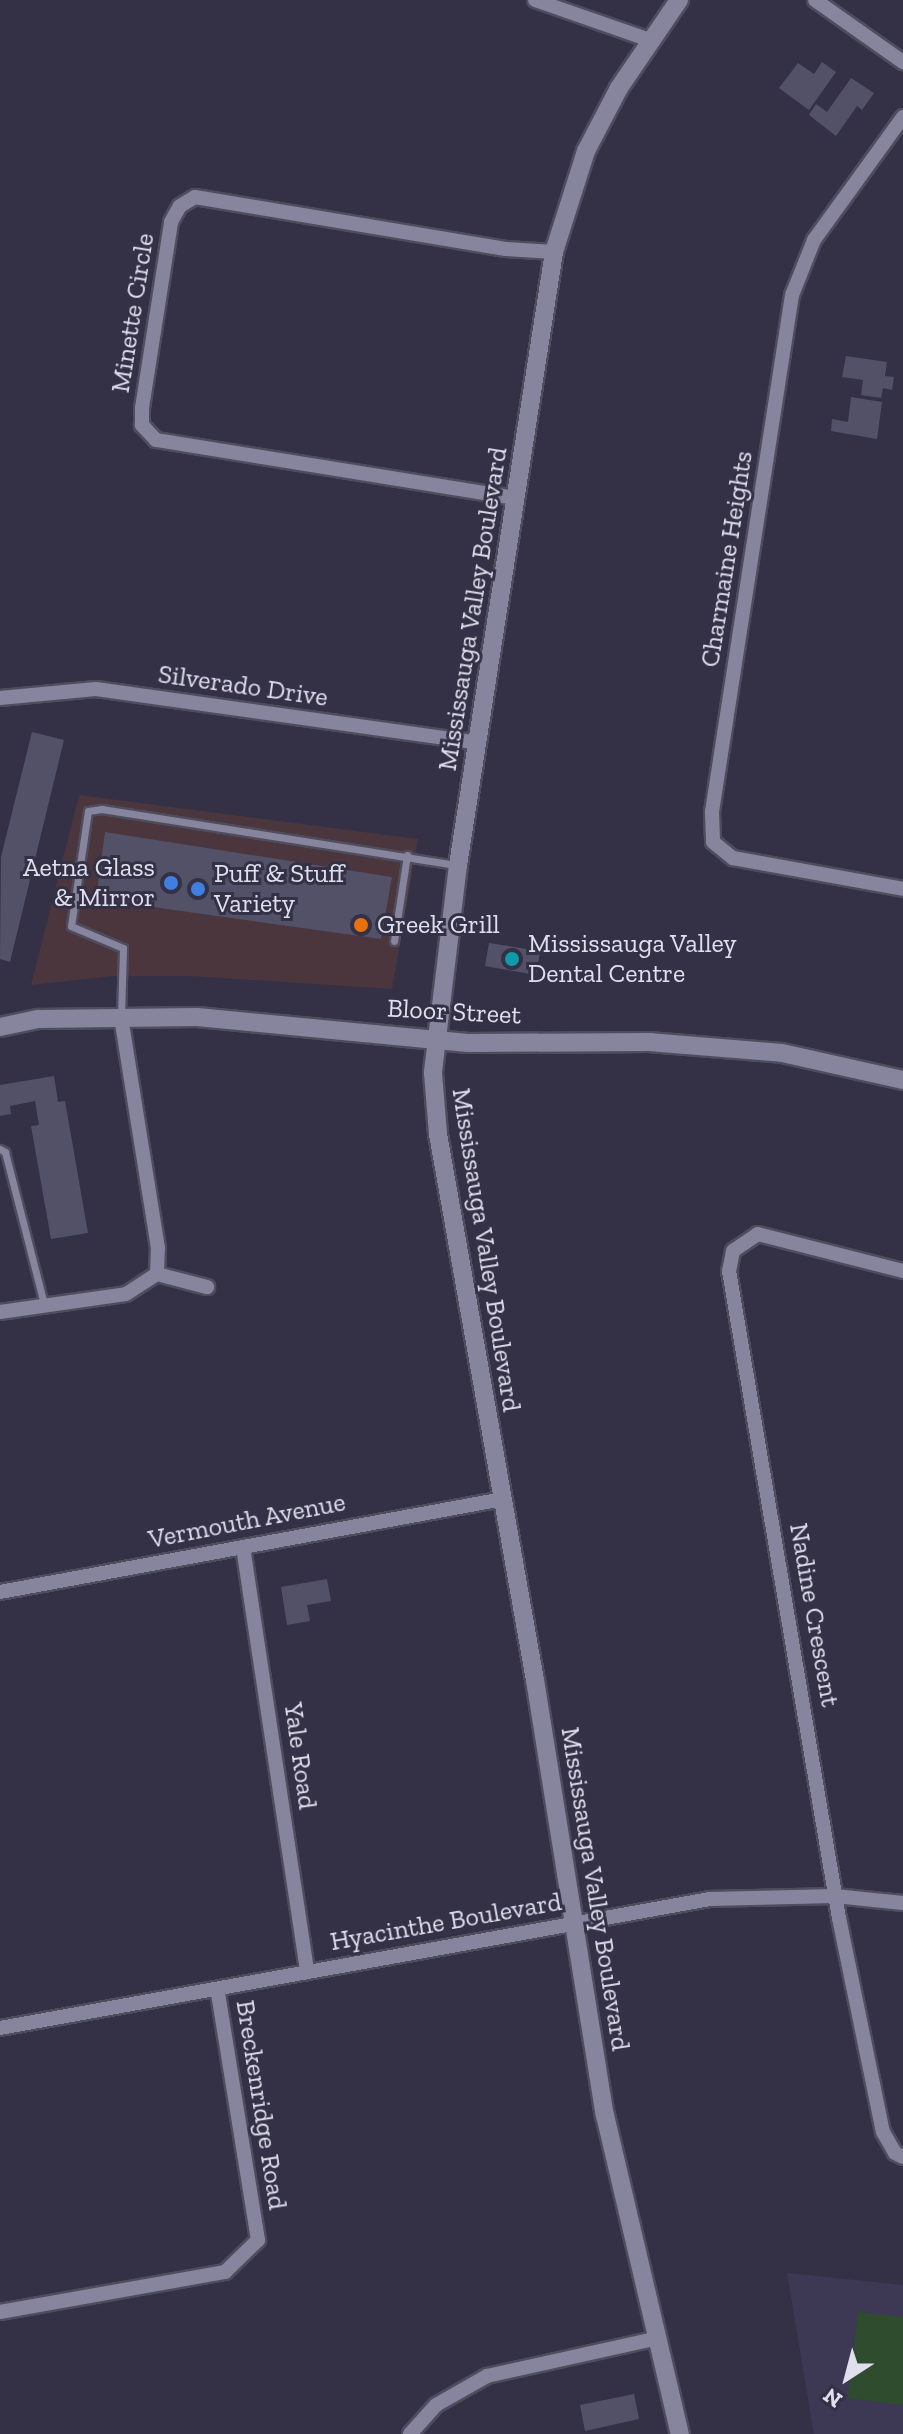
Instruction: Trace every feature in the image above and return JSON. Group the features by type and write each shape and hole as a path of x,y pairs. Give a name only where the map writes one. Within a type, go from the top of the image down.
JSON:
{"street":[{"path":"535,0 650,40"},
{"name":"Mississauga Valley Boulevard","path":"679,0 650,40 586,151 554,252 458,865 436,1040 438,1134 503,1499 605,2115 654,2339 680,2434"},
{"path":"815,0 903,62"},
{"name":"Charmaine Heights","path":"903,117 814,240 792,295 712,812 713,842 733,858 903,889"},
{"name":"Minette Circle","path":"515,498 156,440 142,425 142,408 171,222 180,206 195,197 554,252"},
{"name":"Silverado Drive","path":"0,698 96,689 479,743"},
{"path":"121,1016 158,1248 157,1274"},
{"name":"Bloor Street","path":"0,1027 121,1016 197,1017 436,1040 649,1042 767,1051 903,1080"},
{"name":"Nadine Crescent","path":"903,1271 758,1234 733,1251 729,1271 835,1896 883,2132 895,2153 903,2157"},
{"path":"0,1312 126,1294 157,1274 207,1287"},
{"name":"Vermouth Avenue","path":"0,1592 503,1499"},
{"name":"Yale Road","path":"243,1547 307,1972"},
{"name":"Hyacinthe Boulevard","path":"0,2028 218,1992 307,1972 710,1899 835,1896 903,1903"},
{"name":"Breckenridge Road","path":"0,2312 225,2272 258,2240 218,1992"},
{"path":"410,2434 436,2405 487,2376 654,2339"}],"lane":[{"path":"121,1016 123,948 71,926 88,811 102,809 458,865"},
{"path":"394,941 407,855"},
{"path":"0,1149 5,1152 44,1304"}],"shaded area":[{"path":"79,795 418,839 392,989 190,976 112,976 31,985"},
{"path":"787,2273 903,2285 903,2434 814,2434"}],"green space":[{"path":"858,2312 903,2317 903,2405 848,2398"}],"building":[{"path":"822,62 836,72 809,110 779,88 798,63 814,74"},
{"path":"851,78 874,93 862,110 857,106 836,136 809,115 816,104 827,112"},
{"path":"846,356 887,362 885,376 894,377 892,390 883,388 881,398 861,395 863,380 842,377"},
{"path":"851,397 882,402 877,439 831,431 832,419 848,422"},
{"path":"32,732 64,740 10,962 0,959 1,857"},
{"path":"105,832 392,877 381,939 96,899"},
{"name":"Mississauga Valley Dental Centre","path":"489,943 540,951 536,975 485,966"},
{"path":"54,1076 58,1102 65,1101 88,1233 51,1239 31,1126 39,1125 35,1101 10,1106 11,1114 0,1116 0,1085"},
{"path":"327,1579 331,1601 307,1605 310,1621 287,1625 281,1587"},
{"path":"634,2394 639,2419 585,2431 580,2405"}],"place":[{"name":"Aetna Glass & Mirror","path":"171,883"},
{"name":"Puff & Stuff Variety","path":"198,889"},
{"name":"Greek Grill","path":"361,925"},
{"name":"Mississauga Valley Dental Centre","path":"512,959"}]}
